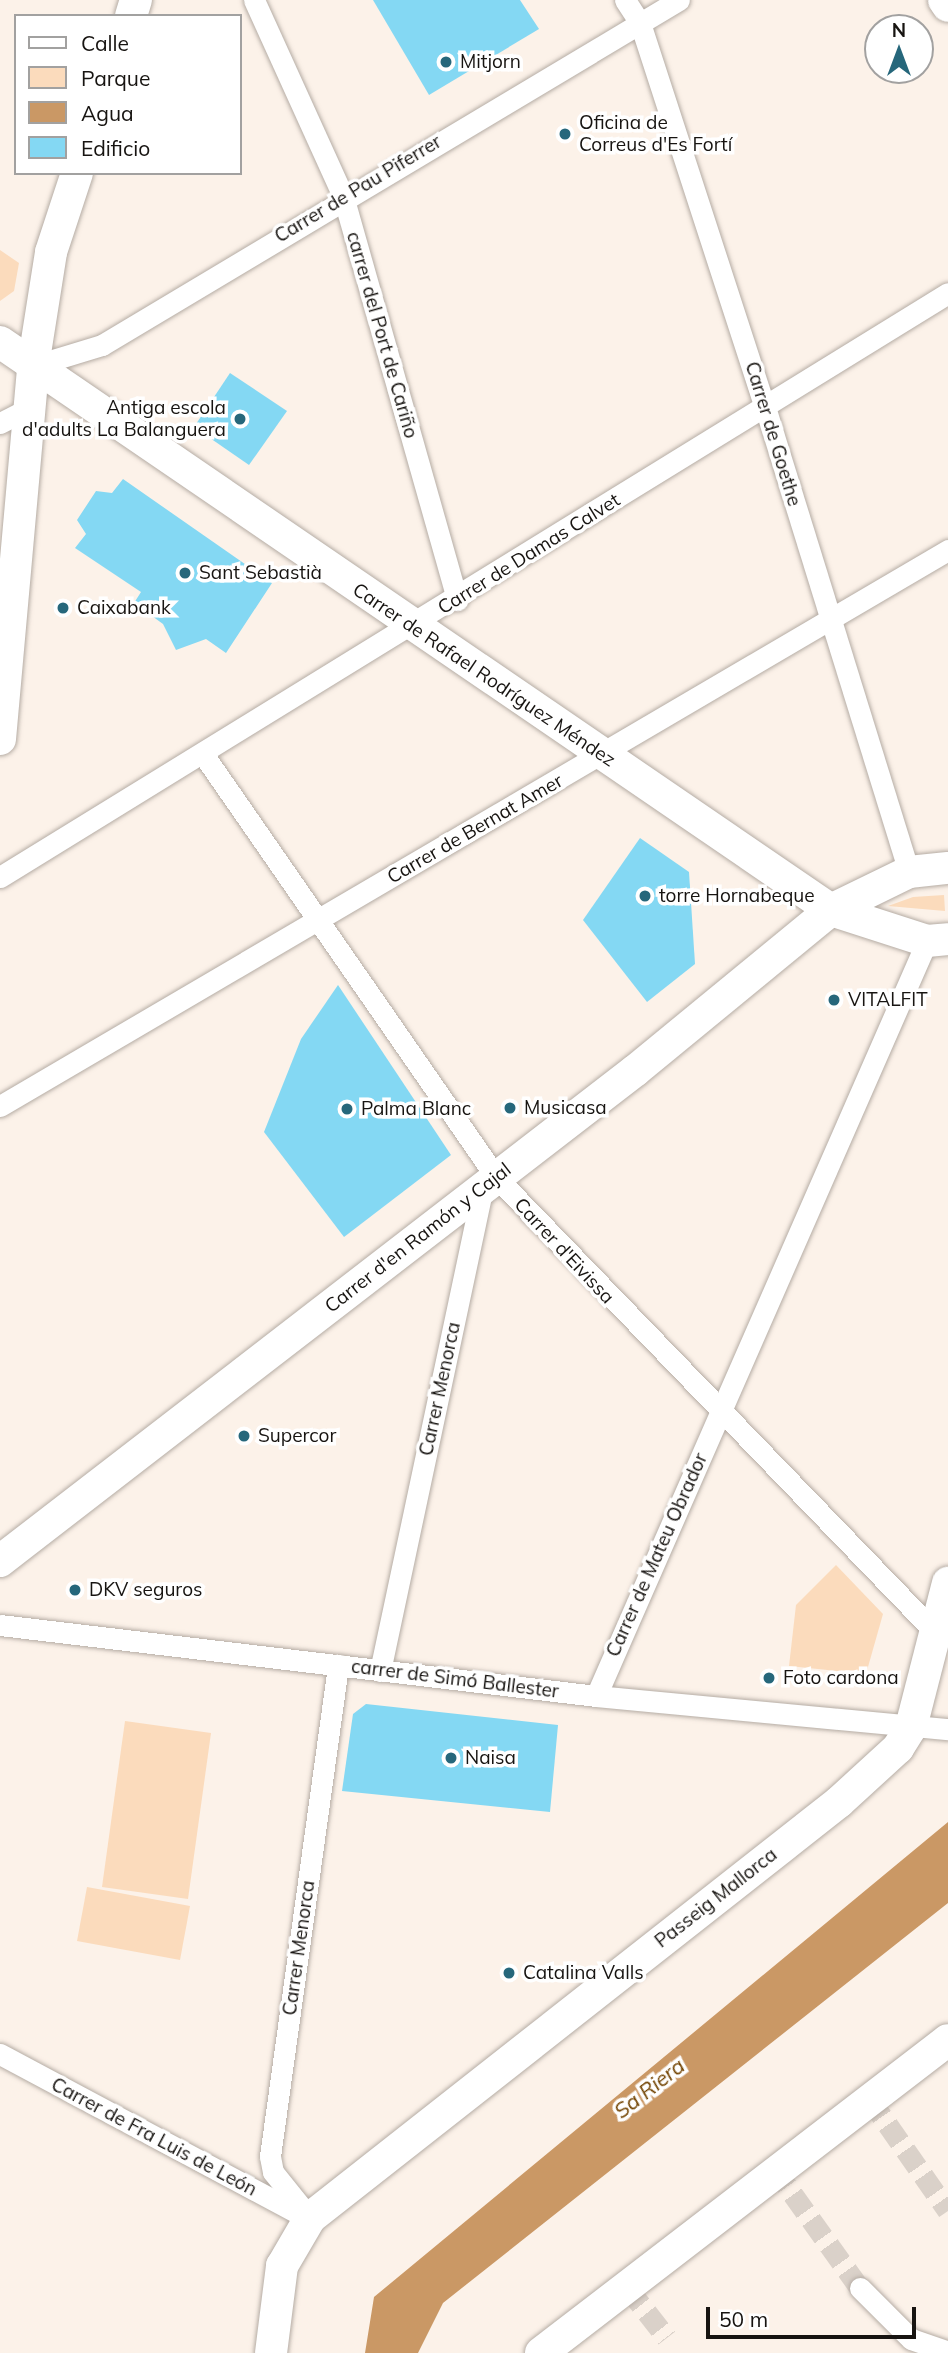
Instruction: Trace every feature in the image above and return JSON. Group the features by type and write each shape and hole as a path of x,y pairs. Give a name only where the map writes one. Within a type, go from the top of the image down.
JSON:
{"main road":[{"path":"944,0 948,6"},
{"path":"0,739 5,649 33,366 51,252 76,175"},
{"name":"Carrer de Rafael Rodríguez Méndez","path":"0,342 412,627 831,910 937,940"},
{"path":"909,872 948,868"},
{"name":"Carrer d'en Ramón y Cajal","path":"0,1561 489,1183 831,910 909,872"},
{"name":"Passeig Mallorca","path":"271,2353 282,2266 310,2218 839,1802 911,1727 948,1583"},
{"path":"541,2353 948,2040"}],"street":[{"name":"carrer del Port de Cariño","path":"254,0 343,196 457,600"},
{"name":"Carrer de Goethe","path":"625,0 640,23 765,407 909,872"},
{"name":"Carrer de Pau Piferrer","path":"33,366 102,345 343,196 679,0"},
{"name":"Carrer de Damas Calvet","path":"0,877 457,600 948,293"},
{"path":"0,423 29,408"},
{"name":"Carrer de Bernat Amer","path":"0,1106 948,550"},
{"name":"Carrer d'Eivissa","path":"203,754 318,920 489,1183 935,1632"},
{"name":"Carrer de Mateu Obrador","path":"596,1696 719,1414 937,940"},
{"name":"Carrer Menorca","path":"380,1671 489,1183"},
{"name":"carrer de Simó Ballester","path":"0,1625 596,1696 948,1729"},
{"name":"Carrer Menorca","path":"310,2218 273,2172 270,2156 338,1665"},
{"name":"Carrer de Fra Luis de León","path":"0,2054 310,2218"},
{"path":"860,2288 911,2339 948,2352"}],"green space":[{"path":"0,250 19,263 14,291 0,301"},
{"path":"944,895 945,911 888,906 913,897"},
{"path":"836,1565 883,1614 866,1674 789,1666 796,1605"},
{"path":"125,1721 211,1733 188,1899 102,1887"},
{"path":"87,1887 190,1906 180,1960 77,1941"}],"water":[{"name":"Sa Riera","path":"948,1822 948,1903 443,2303 418,2353 365,2353 374,2297"}],"building":[{"name":"Mitjorn","path":"373,0 520,0 539,29 429,95"},
{"name":"Antiga escola d'adults La Balanguera","path":"230,373 287,411 249,465 194,427"},
{"name":"Sant Sebastià","path":"123,479 272,583 226,653 206,639 176,650 163,624 134,603 141,592 75,548 86,534 77,520 96,491 112,493"},
{"name":"torre Hornabeque","path":"640,838 689,872 695,964 647,1002 583,920"},
{"name":"Palma Blanc","path":"338,985 451,1155 344,1237 264,1132 301,1039"},
{"name":"Naisa","path":"366,1704 558,1725 550,1812 342,1791 353,1714"}],"tunnel":[{"path":"870,2099 948,2211"},
{"path":"775,2169 860,2288"},
{"path":"628,2288 667,2338"}],"place":[{"name":"Mitjorn","path":"446,62"},
{"name":"Oficina de Correus d'Es Fortí","path":"565,134"},
{"name":"Antiga escola d'adults La Balanguera","path":"240,419"},
{"name":"Sant Sebastià","path":"185,573"},
{"name":"Caixabank","path":"63,608"},
{"name":"torre Hornabeque","path":"645,896"},
{"name":"VITALFIT","path":"834,1000"},
{"name":"Musicasa","path":"510,1108"},
{"name":"Palma Blanc","path":"347,1109"},
{"name":"Supercor","path":"244,1436"},
{"name":"DKV seguros","path":"75,1590"},
{"name":"Foto cardona","path":"769,1678"},
{"name":"Naisa","path":"451,1758"},
{"name":"Catalina Valls","path":"509,1973"}]}
